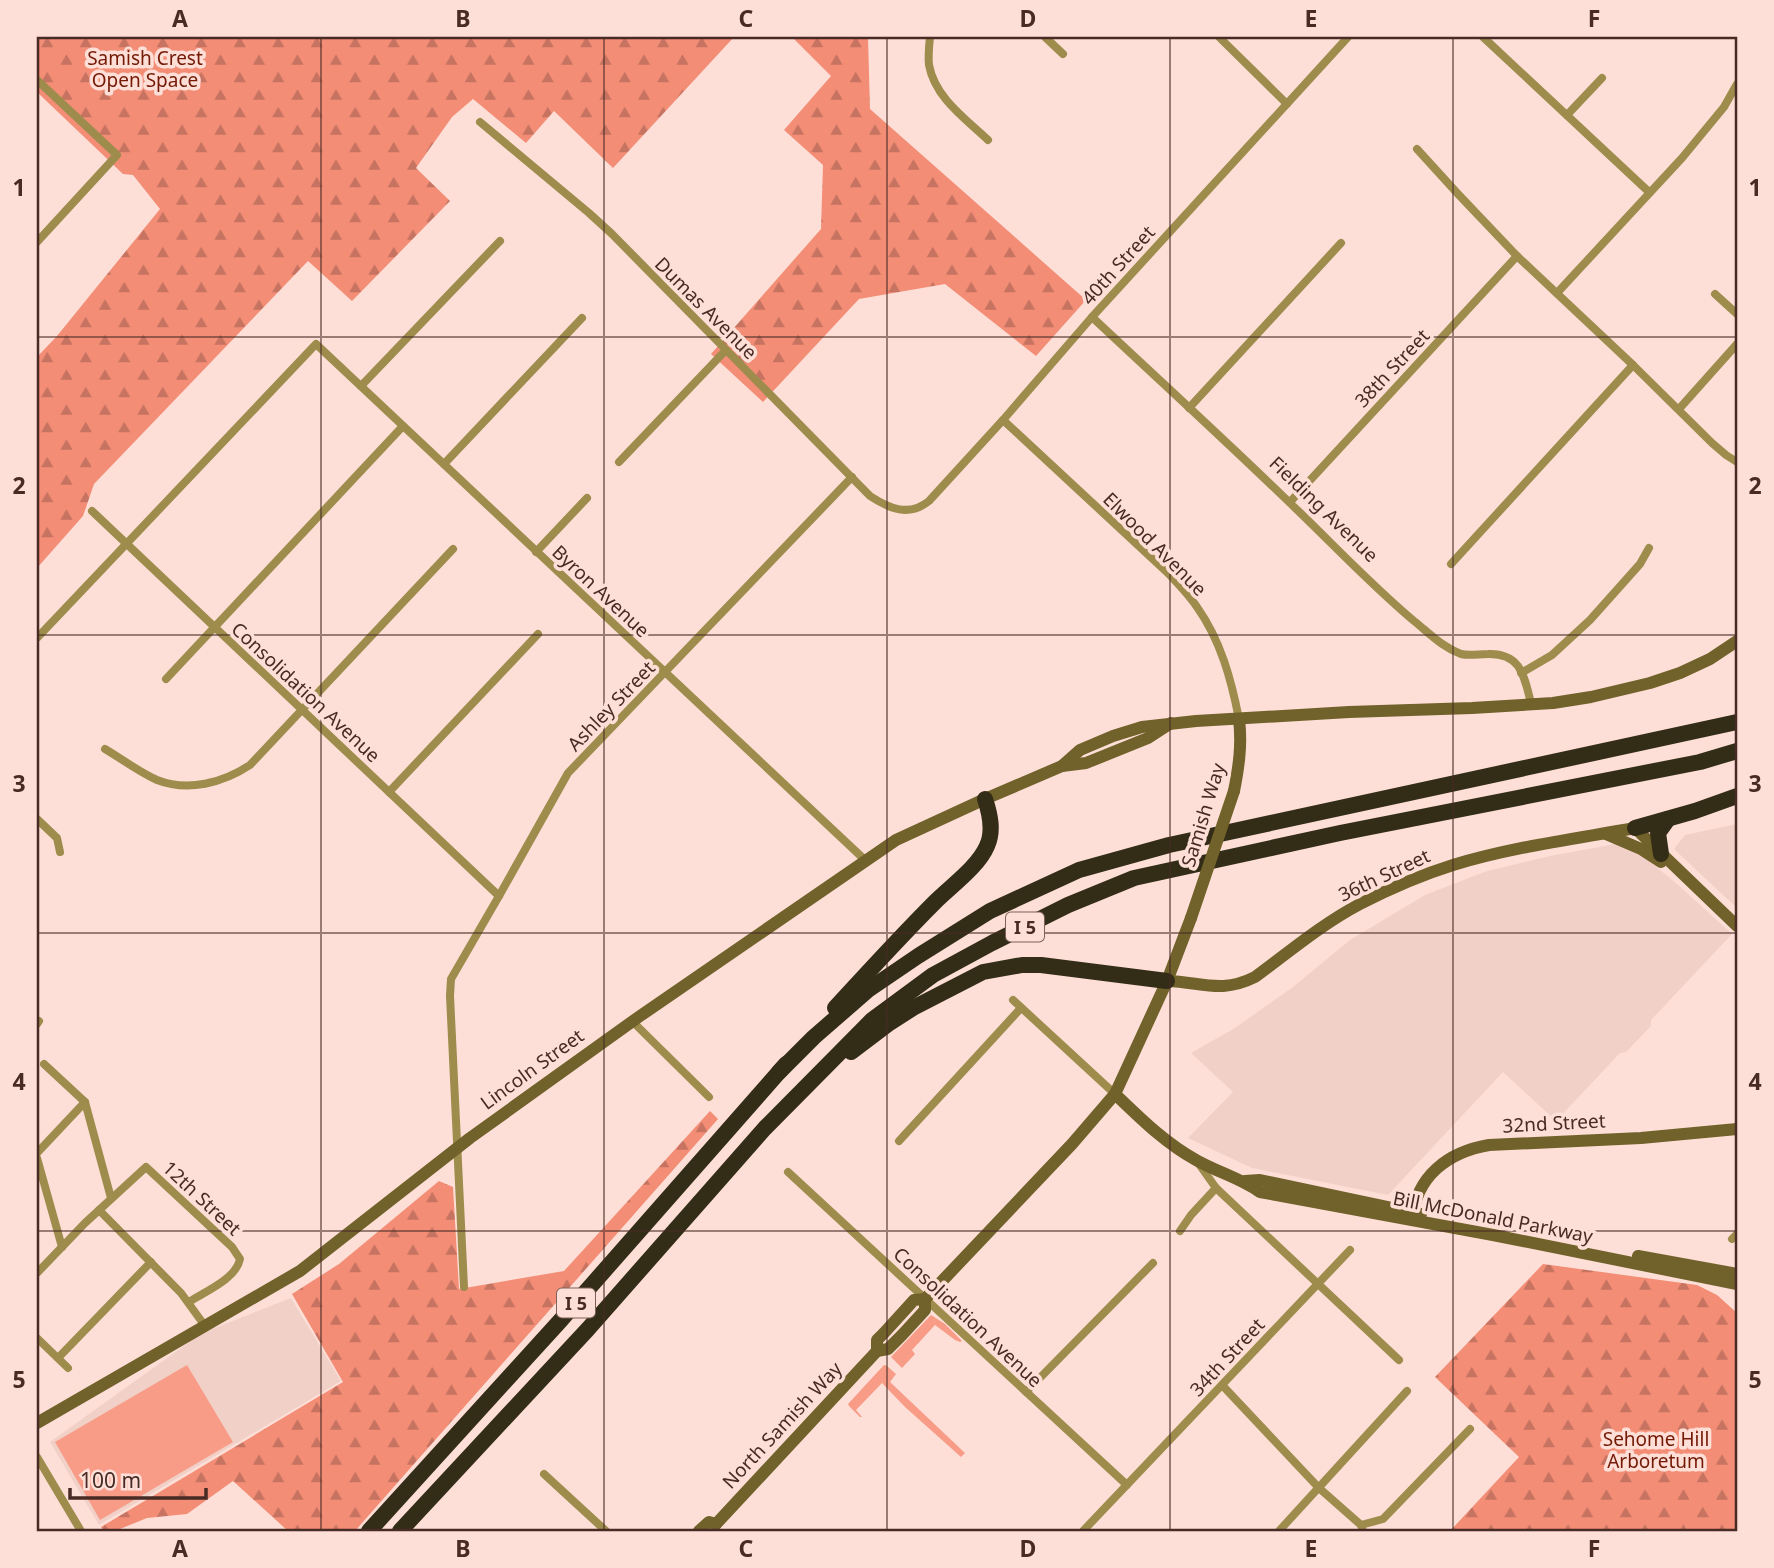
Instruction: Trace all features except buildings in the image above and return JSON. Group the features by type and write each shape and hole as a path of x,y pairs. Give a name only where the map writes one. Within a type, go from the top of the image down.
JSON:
{"highway":[{"name":"I 5","path":"369,1531 560,1321 779,1072 814,1037 868,990 990,911 1079,870 1169,845 1737,722"},
{"name":"I 5","path":"400,1531 588,1329 765,1128 872,1020 933,975 1068,905 1135,878 1700,762 1737,751"},
{"path":"1635,828 1737,796"},
{"path":"779,1072 867,972 978,860 987,846 990,832 990,815 985,799"},
{"path":"1661,854 1658,834 1668,819"},
{"path":"765,1128 839,1062 888,1024 923,1002 983,972 1022,965 1041,965 1167,981"}],"main road":[{"path":"1238,719 1472,708 1552,703 1591,697 1680,673 1710,659 1737,641"},
{"name":"Lincoln Street","path":"37,1423 300,1271 457,1147 632,1021 896,840 1062,766 1080,750 1113,736 1142,727 1171,723 1238,719"},
{"name":"Samish Way","path":"925,1299 1072,1144 1115,1094 1167,981 1234,791 1240,758 1238,719"},
{"path":"1635,828 1737,926"},
{"name":"36th Street","path":"1167,981 1216,987 1243,983 1319,929 1359,905 1428,873 1521,849 1635,828"},
{"path":"1606,833 1641,849 1685,877"},
{"name":"Bill McDonald Parkway","path":"1115,1094 1158,1134 1196,1160 1245,1181 1260,1192 1737,1274"},
{"name":"32nd Street","path":"1412,1217 1416,1198 1433,1172 1454,1155 1473,1148 1651,1138 1737,1129"},
{"name":"Bill McDonald Parkway","path":"1412,1217 1737,1284"},
{"name":"North Samish Way","path":"699,1531 709,1522 717,1528 877,1351 877,1340 914,1300 925,1299"}],"street":[{"path":"930,37 929,66 945,100 988,140"},
{"path":"1045,37 1063,54"},
{"path":"1219,37 1287,104"},
{"name":"40th Street","path":"909,511 929,501 1092,317 1348,37"},
{"path":"1488,38 1649,192"},
{"path":"1567,115 1602,78"},
{"path":"37,80 117,155 37,242"},
{"path":"1557,293 1682,158 1724,107 1737,84"},
{"name":"Dumas Avenue","path":"480,122 589,213 870,496 901,511 909,511"},
{"path":"1417,149 1517,256 1712,443 1737,462"},
{"path":"361,386 500,241"},
{"path":"1189,408 1341,243"},
{"name":"38th Street","path":"1290,502 1517,256"},
{"path":"1715,294 1737,314"},
{"name":"Fielding Avenue","path":"1092,317 1404,613 1446,647 1465,655 1507,656 1518,664 1521,673"},
{"path":"444,464 582,318"},
{"name":"Byron Avenue","path":"127,545 316,344 865,860"},
{"path":"1679,409 1737,344"},
{"path":"619,462 726,350"},
{"path":"1451,564 1633,365"},
{"name":"Elwood Avenue","path":"1003,420 1169,574 1189,596 1221,650 1238,719"},
{"path":"166,679 403,426"},
{"name":"Ashley Street","path":"464,1286 451,979 568,773 852,477"},
{"path":"536,552 587,498"},
{"name":"Consolidation Avenue","path":"92,511 499,896"},
{"path":"37,638 127,545"},
{"path":"1531,703 1521,673 1552,655 1590,620 1640,565 1649,548"},
{"path":"105,749 156,779 180,785 210,783 238,773 250,765 453,549"},
{"path":"389,792 538,634"},
{"path":"37,819 57,838 60,852"},
{"name":"Bill McDonald Parkway","path":"1013,1000 1115,1094"},
{"path":"899,1141 1021,1008"},
{"path":"632,1021 709,1097"},
{"path":"37,1273 111,1198 85,1102 44,1064"},
{"path":"37,1153 85,1102"},
{"path":"37,1158 62,1247"},
{"path":"1196,1160 1216,1188 1399,1360"},
{"name":"12th Street","path":"111,1198 146,1167 232,1247 240,1259 238,1268 232,1275 189,1302"},
{"name":"Consolidation Avenue","path":"788,1172 1127,1485"},
{"path":"1180,1231 1216,1188"},
{"path":"99,1210 189,1302 205,1326"},
{"name":"34th Street","path":"1083,1531 1350,1250"},
{"path":"58,1358 151,1262"},
{"path":"1026,1392 1153,1263"},
{"path":"37,1338 68,1368"},
{"path":"1222,1385 1319,1488 1362,1528 1383,1519 1470,1429"},
{"path":"1279,1531 1407,1391"},
{"path":"37,1457 81,1531"},
{"path":"544,1474 606,1531"}],"shaded area":[{"path":"1737,824 1737,908 1674,849 1685,835"},
{"path":"1615,844 1643,856 1732,934 1651,1020 1651,1026 1626,1052 1620,1053 1556,1121 1503,1072 1388,1195 1252,1168 1188,1138 1233,1092 1191,1053 1235,1028 1293,987 1350,940 1425,895 1487,871"},
{"path":"291,1298 341,1381 99,1525 50,1442 202,1333"},
{"path":"931,1315 945,1324 962,1341 955,1340 935,1325 912,1350 915,1354 902,1368 891,1357"},
{"path":"187,1365 233,1442 100,1520 55,1442"},
{"path":"884,1365 896,1374 890,1382 965,1453 961,1457 882,1383 856,1410 862,1417 849,1406"}],"green space":[{"name":"Samish Crest Open Space","path":"37,37 734,37 613,168 554,111 526,143 473,99 452,117 416,168 450,201 352,301 308,261 94,484 83,516 37,568 37,357 160,209 133,175 123,174 37,92"},
{"path":"792,37 868,37 870,109 1086,300 1036,356 945,284 859,299 763,402 711,354 821,229 823,165 784,130 831,76"},
{"path":"710,1111 718,1119 355,1531 288,1531 233,1481 187,1514 147,1518 115,1531 104,1531 101,1527 343,1382 292,1294 339,1264 439,1181 453,1187 459,1289 564,1271"},
{"name":"Sehome Hill Arboretum","path":"1543,1264 1697,1285 1717,1295 1737,1313 1737,1531 1450,1531 1519,1457 1435,1377"}]}
